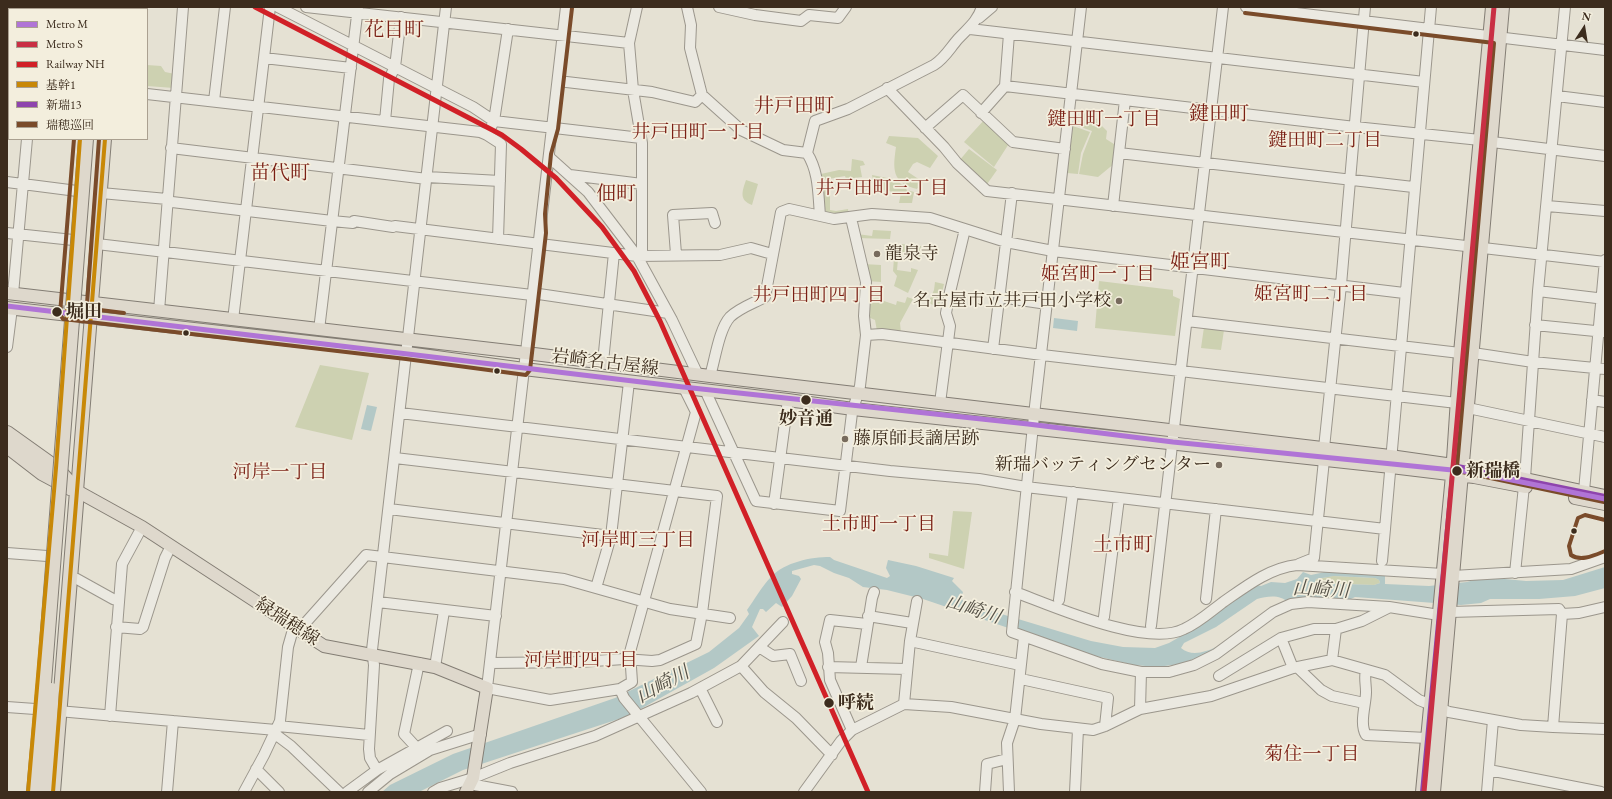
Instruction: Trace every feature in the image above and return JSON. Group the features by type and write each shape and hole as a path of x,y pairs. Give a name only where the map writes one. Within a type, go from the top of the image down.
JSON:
{"highway":[{"path":"34,792 44,683 86,140"},
{"path":"46,792 65,516 94,140"},
{"path":"7,433 77,491 58,711 53,792"},
{"path":"7,446 42,473 56,474"},
{"path":"34,792 28,785 47,556 56,474"}],"main road":[{"path":"1492,7 1495,37"},
{"path":"1462,405 1473,353 1482,248 1486,141 1495,37 1503,7"},
{"path":"56,474 66,314 80,140"},
{"path":"77,491 105,140"},
{"path":"1434,792 1436,706 1443,612 1448,577 1458,471 1462,405 1460,353 1470,246 1486,141"},
{"name":"岩崎名古屋線","path":"10,294 526,353 1174,430 1324,454"},
{"name":"岩崎名古屋線","path":"10,308 407,353 524,369 788,400 853,410 1173,442 1324,454 1458,471 1584,491 1605,496"},
{"name":"岩崎名古屋線","path":"1524,482 1605,504"},
{"name":"緑瑞穂線","path":"77,491 142,527 324,646 436,667 487,688"},
{"path":"471,782 480,737 487,688"},
{"path":"1422,792 1427,738 1436,706"}],"street":[{"path":"159,311 183,7"},
{"path":"214,101 225,7"},
{"path":"233,320 270,7"},
{"path":"278,7 438,89 494,121 552,131 641,138"},
{"path":"306,7 358,10 401,17 629,43"},
{"path":"377,770 370,758 369,735 374,656 372,650 414,281 438,89 446,7"},
{"path":"566,7 487,688 550,700 621,690 632,682 630,652 696,412 684,388"},
{"path":"637,7 629,43 633,90 641,138 642,184 639,256"},
{"path":"687,7 691,24 690,48 702,95 741,130 782,150 807,154"},
{"path":"719,7 746,10 801,21 809,15 838,18 846,7"},
{"path":"979,18 982,7"},
{"path":"820,215 817,177 812,162 807,154 815,121 848,109 938,62 958,39 992,7"},
{"path":"1081,7 1034,414 1012,632 1094,662 1141,672 1169,672 1194,665 1216,654 1274,612 1291,604 1308,602 1443,612 1559,609 1562,614 1553,727"},
{"path":"1151,626 1223,7"},
{"path":"1246,7 1605,50"},
{"path":"1298,565 1314,558 1341,285 1365,7"},
{"path":"1382,561 1401,346 1404,293 1431,7"},
{"path":"1515,573 1529,421 1538,291 1565,7"},
{"path":"320,330 328,271 332,221 342,156 340,153 358,10"},
{"path":"385,121 389,79 395,67 401,17"},
{"path":"487,135 494,121 508,29"},
{"path":"970,29 1424,82"},
{"path":"981,113 1005,86 1009,34"},
{"path":"264,58 351,68"},
{"path":"558,81 652,92 695,102 702,95"},
{"path":"1005,86 1605,156"},
{"path":"887,88 957,163 987,190 1113,206 1605,262 1600,369 1592,400 1584,491"},
{"path":"148,94 480,132 501,144 498,239"},
{"path":"925,128 963,95 1013,142 1065,149"},
{"path":"1557,96 1605,102"},
{"path":"1113,206 1125,100"},
{"path":"540,232 539,214 545,153 552,131"},
{"path":"10,294 18,234 27,140"},
{"path":"171,148 427,178 500,181"},
{"path":"1119,153 1414,188"},
{"path":"549,157 588,192 639,256 668,313 704,375"},
{"path":"570,175 642,184"},
{"path":"7,182 77,191"},
{"path":"101,193 167,199 172,202 246,209 332,221 353,223 354,221 373,225 421,229 639,256 676,254 720,255 751,248 772,254"},
{"path":"994,349 1012,193"},
{"path":"1547,206 1605,211"},
{"path":"704,375 729,318 735,313 765,297 781,212 789,209 834,219 851,218 872,214 930,218 1006,242 1053,251 1404,293"},
{"path":"676,254 673,215 712,213 715,223"},
{"path":"705,390 756,502 840,511 853,410 859,393 866,335 864,316 866,282 851,218"},
{"path":"940,403 950,326 946,313 965,229"},
{"path":"7,233 73,240"},
{"path":"96,244 532,294 668,313"},
{"path":"603,362 614,253"},
{"path":"1538,291 1603,299"},
{"path":"1000,297 1047,304"},
{"path":"7,347 10,308"},
{"path":"1187,321 1460,353"},
{"path":"1536,325 1602,332"},
{"path":"866,335 882,334 1042,355 1181,370 1462,405 1605,437"},
{"path":"1473,353 1533,362 1600,369"},
{"path":"596,588 611,536 630,382"},
{"path":"774,504 788,400"},
{"path":"1592,400 1605,402"},
{"path":"400,413 780,458 979,479 1026,487 1385,529"},
{"path":"395,458 718,496 702,613 696,644 660,660 630,659 579,662 490,663"},
{"path":"1059,600 1073,492"},
{"path":"1104,617 1119,498"},
{"path":"389,509 611,536"},
{"path":"1206,599 1216,509"},
{"path":"110,716 122,564 142,527"},
{"path":"116,627 140,629 143,627 165,558 171,546"},
{"path":"7,553 47,556"},
{"path":"244,792 276,730 290,636 366,555 564,579 670,609 730,618"},
{"path":"1015,593 1102,624 1162,635 1184,630 1256,580 1285,566 1298,565 1448,577 1571,569 1605,558"},
{"path":"70,578 77,579 113,599 118,600"},
{"path":"861,667 874,592"},
{"path":"904,704 912,623 917,601"},
{"path":"378,602 496,616"},
{"path":"1219,676 1281,638 1314,629 1336,629 1362,621 1389,607"},
{"path":"1562,614 1579,613 1605,607"},
{"path":"436,667 444,611"},
{"path":"852,730 830,680 828,652 825,642 830,620 868,620 912,623"},
{"path":"433,792 440,788 471,782 518,760 595,736 700,688 741,666 783,622"},
{"path":"1332,660 1336,629"},
{"path":"1009,792 1007,743 1015,719 1021,679 1020,665 1024,637"},
{"path":"1281,638 1295,668 1321,690 1332,696 1364,702"},
{"path":"910,641 1020,665"},
{"path":"759,647 773,656 790,654 802,681"},
{"path":"804,792 841,741 852,730 904,704 951,706 1015,719 1093,730 1106,726 1140,709 1211,696 1295,668 1332,660 1385,675 1419,700 1450,712 1521,725 1605,729"},
{"path":"416,747 404,734 419,663"},
{"path":"741,666 764,692 796,718 832,755"},
{"path":"828,667 907,669"},
{"path":"1366,670 1364,702 1364,726 1366,736 1427,738"},
{"path":"1140,709 1141,672"},
{"path":"1021,679 1108,698 1106,726"},
{"path":"700,688 717,722"},
{"path":"621,690 639,715 701,792"},
{"path":"7,708 35,709"},
{"path":"58,711 276,730 369,735"},
{"path":"1487,792 1493,720"},
{"path":"168,792 173,721"},
{"path":"1075,792 1078,728"},
{"path":"276,730 339,792"},
{"path":"347,792 377,770 447,731"},
{"path":"368,792 390,774 430,750 480,737"},
{"path":"985,792 987,764 1008,759"},
{"path":"256,769 279,792"},
{"path":"1489,770 1601,792"},
{"path":"471,782 512,792"}],"green space":[{"path":"148,65 161,66 165,72 175,74 174,88 148,86"},
{"path":"1083,113 1096,118 1107,131 1106,139 1117,146 1115,163 1098,177 1079,174 1083,154 1092,131 1078,126"},
{"path":"985,119 1010,142 994,167 964,142"},
{"path":"1073,126 1090,132 1081,153 1078,174 1067,173"},
{"path":"889,136 918,138 938,156 930,168 917,162 913,164 908,172 923,182 917,189 902,183 898,179 894,168 896,147 886,143"},
{"path":"969,149 997,170 985,187 959,161"},
{"path":"852,159 863,161 865,165 860,166 862,177 846,179 845,176 823,180 821,174 839,170 851,171"},
{"path":"872,175 897,180 907,190 914,192 912,203 899,203 901,193 882,190 880,181 873,181"},
{"path":"746,180 758,184 752,205 743,198 743,188"},
{"path":"830,180 830,210 836,211 848,209 849,215 826,213 821,191"},
{"path":"873,230 891,231 890,239 857,238 857,234 872,236"},
{"path":"901,244 921,246 920,259 912,258 912,256 900,255"},
{"path":"894,258 898,259 897,270 911,272 911,268 918,270 908,293 894,286 897,276 893,271"},
{"path":"863,264 881,265 881,282 867,281"},
{"path":"1099,281 1173,290 1173,296 1180,299 1175,336 1095,328"},
{"path":"935,282 944,284 939,307 928,303 934,290"},
{"path":"875,285 883,286 881,300 896,305 897,301 905,303 907,297 913,299 900,323 901,333 877,331 875,320 866,316 867,299 875,297"},
{"path":"1204,327 1224,330 1221,350 1201,348"},
{"path":"320,365 369,373 352,440 295,427"},
{"path":"953,511 972,512 964,569 929,558 929,553 948,556"},
{"path":"1333,576 1375,578 1379,580 1380,583 1374,585 1315,583 1316,579"}],"water":[{"path":"1054,318 1078,321 1077,331 1053,328"},
{"path":"367,405 377,407 371,431 361,429"},
{"name":"山崎川","path":"830,557 834,560 887,578 890,576 886,568 888,560 916,566 954,578 952,581 963,592 961,598 965,603 1091,641 1123,647 1155,648 1169,643 1197,627 1257,585 1261,586 1271,582 1285,583 1297,579 1303,572 1311,575 1325,572 1385,574 1385,584 1429,586 1467,582 1484,577 1526,581 1563,580 1605,567 1605,588 1575,596 1539,599 1490,599 1481,603 1461,605 1355,597 1351,599 1352,601 1289,603 1282,598 1274,596 1265,597 1257,599 1216,627 1184,643 1181,648 1185,651 1198,653 1208,651 1216,647 1204,655 1180,664 1157,667 1134,665 1079,652 923,599 887,590 863,587 849,578 814,565 792,571 792,574 799,576 801,579 792,596 782,607 776,603 766,612 763,609 760,609 752,627 759,636 714,668 628,716 463,770 419,792 382,792 390,785 453,754 615,698 709,652 739,628 749,614 747,610 765,584 777,572 799,561","holes":["1334,576 1375,578 1379,580 1380,583 1374,585 1315,583 1316,579"]}],"metro line":[{"name":"S","path":"1424,792 1494,7"},
{"name":"M","path":"7,306 683,387 1028,424 1173,442 1472,472 1605,499"}],"rail line":[{"name":"NH","path":"255,7 502,135 556,178 602,227 634,271 660,321 868,792"}],"transit line":[{"name":"瑞穂巡回","path":"74,140 60,314 63,319 406,359 526,375 530,370 546,233 545,214 551,154 558,129 572,8"},
{"name":"瑞穂巡回","path":"1245,13 1494,43 1457,467 1462,472 1604,502"},
{"name":"基幹1","path":"28,792 56,468 80,140"},
{"name":"瑞穂巡回","path":"99,140 87,304 92,309 124,313"},
{"name":"基幹1","path":"53,792 105,140"},
{"name":"新瑞13","path":"1453,465 1605,496"},
{"name":"新瑞13","path":"1422,792 1453,465"},
{"name":"瑞穂巡回","path":"1605,520 1585,515 1578,518 1569,546 1571,555 1579,558 1588,557 1605,551"}],"place":[{"name":"龍泉寺","path":"877,254"},
{"name":"名古屋市立井戸田小学校","path":"1119,301"},
{"name":"堀田","path":"57,312"},
{"name":"妙音通","path":"806,400"},
{"name":"藤原師長謫居跡","path":"845,439"},
{"name":"新瑞バッティングセンター","path":"1219,465"},
{"name":"新瑞橋","path":"1457,471"},
{"name":"呼続","path":"829,703"}],"district":[{"name":"花目町","path":"394,31"},
{"name":"井戸田町","path":"794,107"},
{"name":"鍵田町","path":"1219,115"},
{"name":"鍵田町一丁目","path":"1104,120"},
{"name":"井戸田町一丁目","path":"698,133"},
{"name":"鍵田町二丁目","path":"1325,141"},
{"name":"苗代町","path":"280,174"},
{"name":"井戸田町三丁目","path":"882,189"},
{"name":"佃町","path":"616,195"},
{"name":"姫宮町","path":"1200,263"},
{"name":"姫宮町一丁目","path":"1098,275"},
{"name":"姫宮町二丁目","path":"1311,295"},
{"name":"井戸田町四丁目","path":"819,296"},
{"name":"河岸一丁目","path":"280,473"},
{"name":"土市町一丁目","path":"879,525"},
{"name":"河岸町三丁目","path":"638,541"},
{"name":"土市町","path":"1123,546"},
{"name":"河岸町四丁目","path":"581,661"},
{"name":"菊住一丁目","path":"1312,755"}]}
